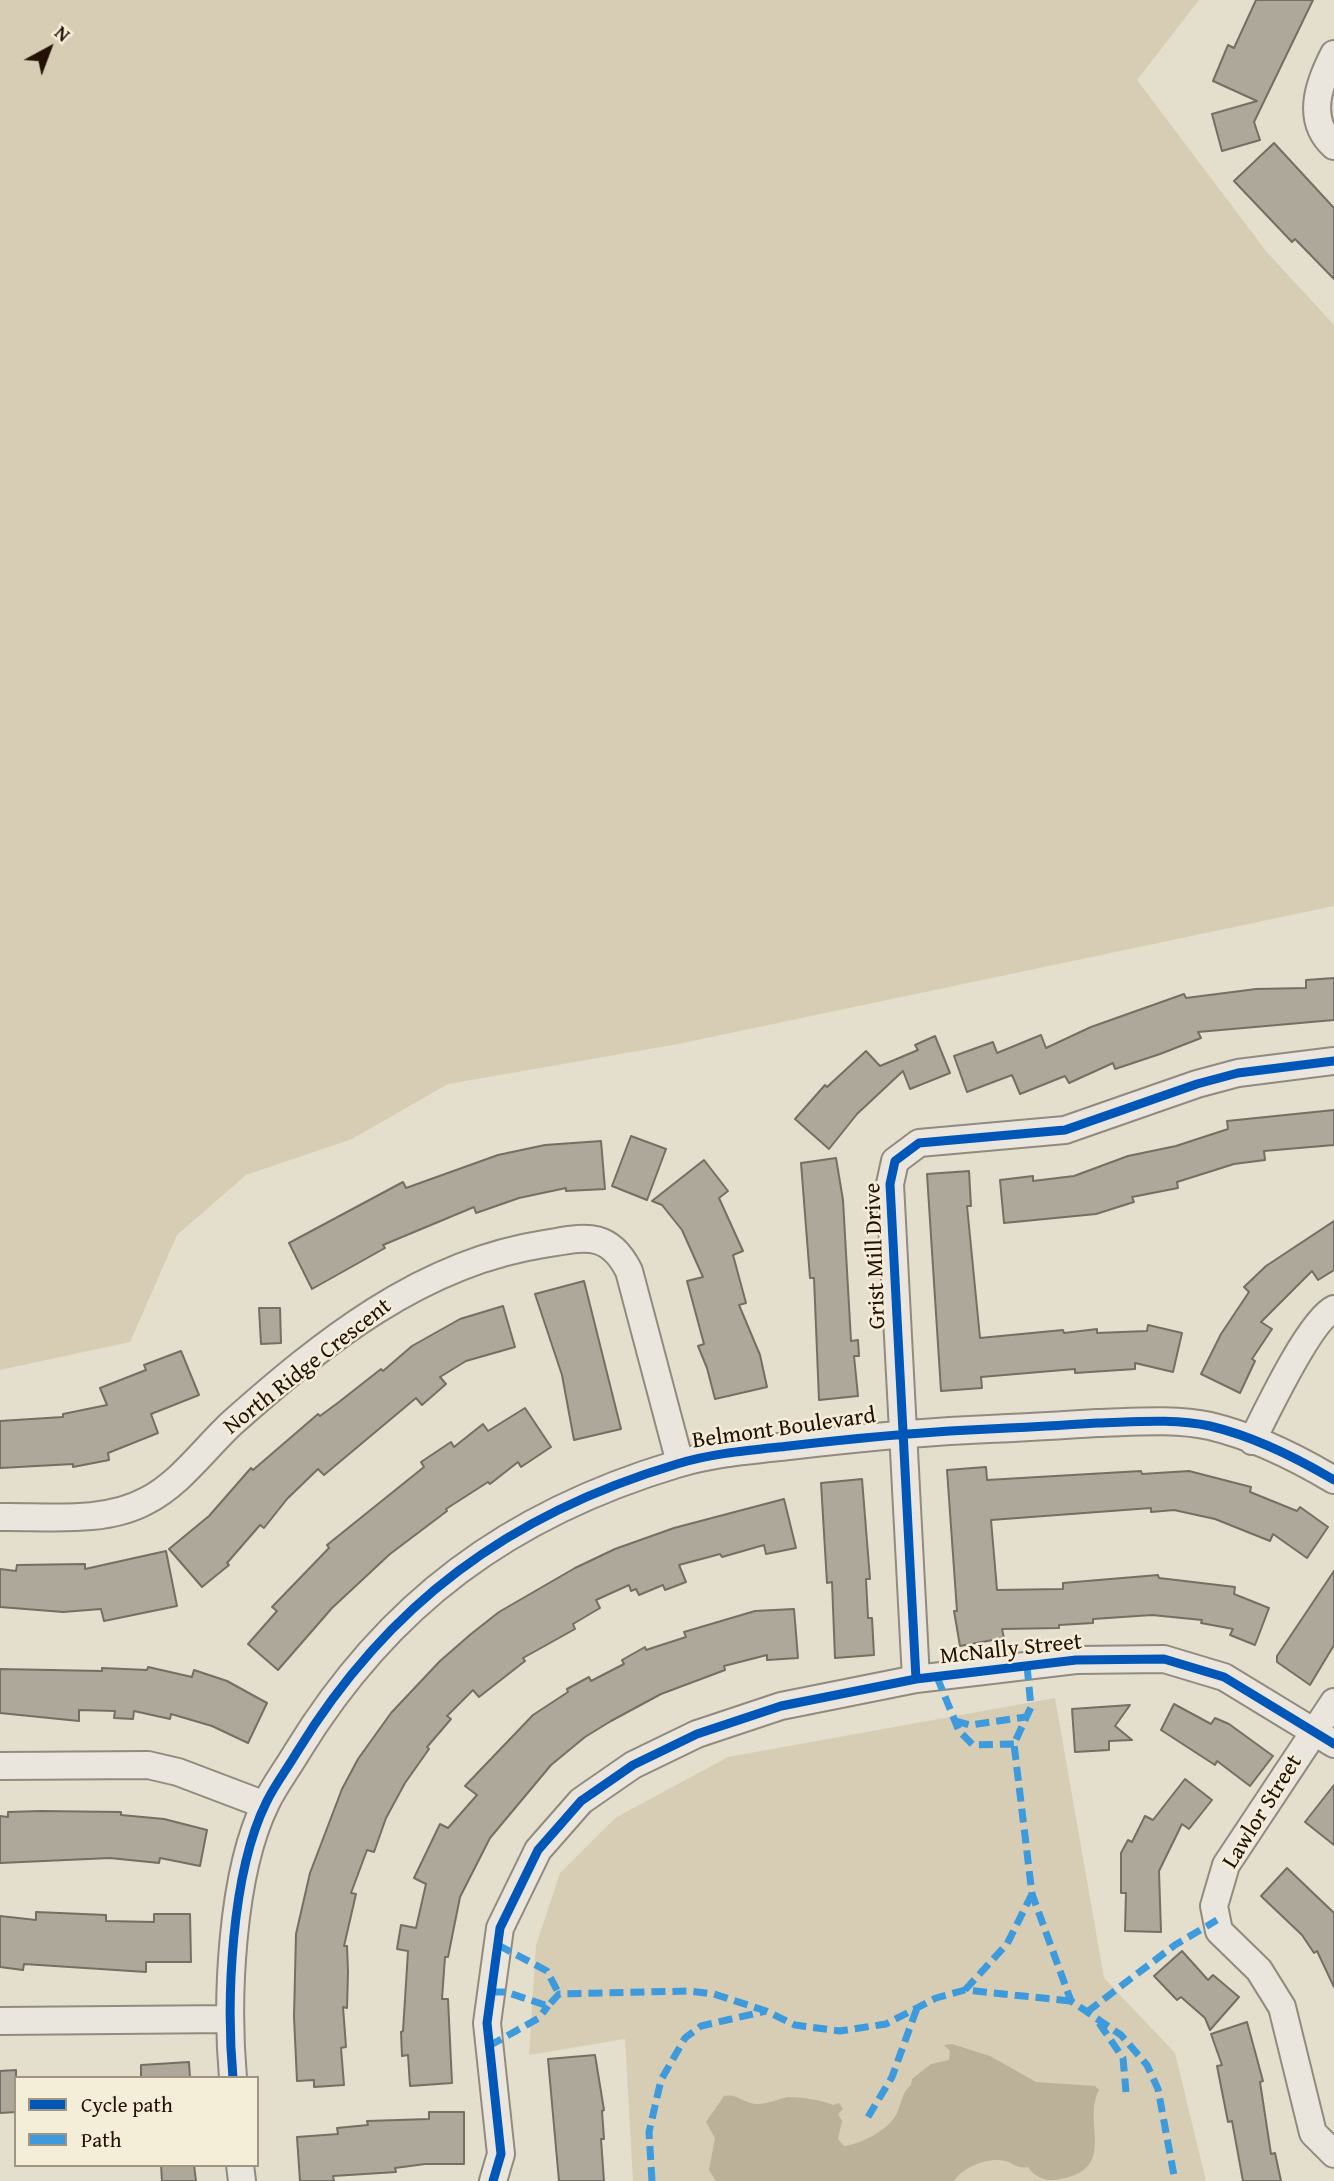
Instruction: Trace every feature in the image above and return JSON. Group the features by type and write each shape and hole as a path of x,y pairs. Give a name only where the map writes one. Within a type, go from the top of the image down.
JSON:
{"street":[{"path":"1334,54 1321,79 1317,97 1320,126 1334,146"},
{"name":"Grist Mill Drive","path":"916,1679 890,1184 895,1161 919,1143 1065,1130 1228,1076 1322,1060 1334,1061"},
{"name":"North Ridge Crescent","path":"0,1517 103,1514 144,1503 166,1489 265,1395 381,1306 435,1277 489,1255 586,1238 607,1243 616,1250 629,1271 680,1463"},
{"path":"1252,1441 1303,1346 1327,1312 1334,1309"},
{"name":"Belmont Boulevard","path":"233,2076 230,2019 238,1892 265,1805 328,1701 362,1658 414,1604 472,1559 538,1519 633,1479 680,1463 730,1453 902,1433 1155,1421 1209,1426 1252,1441 1334,1480"},
{"name":"McNally Street","path":"493,2181 500,2154 487,2023 500,1927 538,1850 581,1801 633,1765 697,1734 781,1706 916,1679 1076,1660 1164,1659 1224,1677 1324,1737"},
{"name":"Lawlor Street","path":"1334,1702 1324,1737 1226,1865 1214,1906 1219,1931 1259,1970 1282,2007 1312,2133 1334,2154"},
{"path":"0,1766 148,1765 178,1772 265,1805"},
{"path":"0,2021 230,2019"}],"shaded area":[{"path":"0,0 1199,0 1137,80 1266,251 1334,325 1334,906 678,1044 448,1084 352,1139 246,1175 177,1235 130,1342 0,1370"},
{"path":"1055,1698 1104,1978 1175,2053 1206,2181 633,2181 625,2039 529,2055 536,1945 560,1873 615,1818 728,1757"},
{"path":"952,2044 990,2056 1036,2082 1095,2086 1099,2090 1095,2103 1095,2144 1087,2167 1075,2175 1047,2180 1033,2173 1028,2167 992,2160 970,2167 954,2181 716,2181 709,2170 715,2138 706,2122 724,2096 733,2096 756,2104 789,2097 833,2105 839,2103 843,2109 838,2114 842,2121 838,2139 844,2146 851,2145 873,2135 892,2121 912,2079 931,2064 949,2060 950,2051 944,2045"}],"building":[{"path":"1256,0 1313,0 1254,122 1260,140 1222,151 1212,114 1257,101 1213,81 1228,45 1234,48"},
{"path":"1274,143 1334,208 1334,279 1295,239 1292,242 1234,181"},
{"path":"1334,978 1334,1020 1198,1032 1201,1038 1160,1054 1115,1069 1113,1063 1069,1083 1065,1076 1020,1094 1012,1075 967,1092 954,1056 993,1042 997,1053 1041,1035 1046,1048 1091,1027 1184,994 1186,998 1256,989 1306,988 1306,980"},
{"path":"935,1036 950,1073 910,1089 903,1071 857,1114 829,1149 795,1119 825,1085 827,1087 866,1051 880,1066 918,1050 915,1045"},
{"path":"1334,1110 1334,1145 1264,1151 1265,1160 1234,1164 1177,1182 1178,1188 1132,1197 1134,1202 1096,1214 1004,1223 1000,1180 1033,1176 1033,1181 1074,1176 1128,1156 1176,1146 1228,1129 1227,1121"},
{"path":"631,1136 666,1149 647,1200 612,1186"},
{"path":"601,1141 605,1189 566,1191 566,1188 519,1198 476,1213 474,1207 383,1245 385,1248 312,1289 289,1243 403,1182 406,1188 498,1155 545,1145"},
{"path":"836,1158 843,1200 851,1341 858,1340 859,1356 854,1356 858,1396 819,1400 814,1278 810,1278 801,1163"},
{"path":"704,1160 728,1191 719,1198 743,1251 733,1255 746,1303 739,1305 760,1355 767,1387 715,1399 698,1346 704,1344 687,1281 703,1277 682,1230 662,1205 652,1201"},
{"path":"969,1171 971,1206 967,1206 980,1338 1063,1330 1064,1333 1097,1329 1097,1333 1147,1331 1148,1325 1182,1333 1173,1372 1135,1363 1135,1369 1075,1373 1075,1369 981,1377 982,1388 941,1391 927,1174"},
{"path":"1334,1221 1334,1270 1318,1280 1312,1271 1261,1322 1272,1329 1252,1359 1255,1361 1240,1393 1201,1374 1221,1334 1249,1292 1244,1287 1266,1266"},
{"path":"584,1281 621,1429 574,1440 562,1375 535,1294"},
{"path":"503,1306 515,1347 466,1361 440,1377 446,1384 422,1405 416,1398 324,1475 318,1469 287,1499 264,1528 260,1525 227,1563 229,1565 202,1587 169,1549 209,1516 251,1468 253,1470 318,1414 320,1416 381,1369 383,1371 412,1346 460,1319"},
{"path":"259,1308 280,1308 281,1343 261,1344"},
{"path":"181,1351 199,1395 151,1414 158,1433 108,1453 109,1460 73,1467 73,1464 0,1468 0,1421 63,1417 63,1414 107,1405 100,1388 146,1370 144,1365"},
{"path":"525,1408 551,1447 521,1467 518,1462 490,1484 488,1482 446,1509 447,1511 390,1554 332,1608 278,1670 248,1644 277,1611 272,1607 329,1548 327,1545 424,1467 421,1462 451,1442 454,1447 483,1424 488,1431"},
{"path":"986,1467 987,1480 1141,1471 1142,1474 1189,1471 1251,1487 1250,1492 1297,1511 1300,1507 1328,1527 1307,1558 1273,1534 1270,1541 1215,1519 1174,1510 1151,1512 1151,1508 991,1520 997,1590 1063,1589 1063,1583 1158,1575 1159,1578 1235,1587 1234,1594 1269,1608 1255,1645 1230,1635 1233,1629 1201,1623 1202,1620 1152,1615 1093,1619 1093,1623 1059,1625 1059,1628 1002,1629 1004,1638 960,1646 954,1611 957,1611 947,1470"},
{"path":"862,1479 870,1579 866,1579 868,1618 872,1618 874,1655 835,1658 832,1582 827,1583 821,1483"},
{"path":"784,1499 796,1548 766,1554 764,1545 722,1557 720,1554 679,1565 686,1582 665,1590 663,1585 639,1595 636,1589 631,1591 629,1585 596,1600 600,1608 573,1624 575,1629 523,1658 525,1661 479,1697 473,1690 447,1716 451,1719 427,1747 429,1749 405,1783 386,1818 374,1852 367,1850 351,1893 356,1894 344,1946 347,1946 348,1972 347,2008 343,2007 346,2047 341,2048 344,2085 314,2087 314,2080 297,2081 294,2017 296,1934 310,1873 342,1789 358,1759 391,1713 440,1661 471,1634 499,1612 575,1568 615,1549 674,1528"},
{"path":"166,1551 177,1606 104,1621 101,1609 63,1612 0,1607 0,1569 16,1571 17,1565 85,1564 85,1569"},
{"path":"1334,1571 1334,1645 1310,1685 1277,1662 1277,1656"},
{"path":"794,1609 798,1658 767,1660 767,1655 724,1666 725,1670 661,1694 611,1721 585,1737 551,1765 490,1838 460,1897 448,1957 445,1957 442,1999 448,1999 452,2083 410,2086 408,2055 402,2056 401,2032 408,1951 397,1949 401,1925 416,1928 426,1884 414,1878 440,1824 448,1828 477,1795 465,1786 533,1715 568,1692 567,1689 589,1677 591,1681 624,1664 622,1660 645,1647 646,1650 686,1637 684,1632 755,1611"},
{"path":"148,1667 192,1677 194,1670 227,1681 267,1703 248,1743 212,1726 171,1714 170,1719 134,1711 133,1719 114,1718 115,1711 79,1710 79,1721 0,1713 0,1669 102,1671 102,1668 147,1670"},
{"path":"1174,1704 1211,1724 1215,1718 1229,1724 1273,1756 1250,1786 1217,1761 1215,1765 1161,1730"},
{"path":"1130,1705 1115,1726 1132,1740 1109,1741 1109,1750 1075,1752 1072,1709"},
{"path":"1185,1779 1212,1800 1189,1829 1182,1824 1159,1871 1161,1932 1125,1931 1126,1893 1121,1893 1121,1853 1128,1840 1132,1842 1145,1816 1153,1820"},
{"path":"1334,1785 1334,1845 1305,1822"},
{"path":"8,1812 121,1812 121,1815 164,1819 207,1830 200,1866 160,1858 159,1863 110,1858 0,1863 0,1816 8,1817"},
{"path":"1287,1868 1334,1913 1334,1987 1317,1951 1314,1953 1302,1935 1261,1896"},
{"path":"36,1912 106,1915 106,1921 154,1922 154,1914 190,1914 191,1962 146,1962 146,1972 24,1964 23,1970 0,1967 0,1916 36,1920"},
{"path":"1182,1951 1208,1980 1213,1975 1239,1997 1210,2030 1205,2018 1181,1997 1177,2000 1154,1976"},
{"path":"1247,2022 1263,2081 1260,2082 1271,2154 1275,2153 1281,2181 1243,2181 1232,2121 1228,2122 1217,2066 1222,2065 1211,2034"},
{"path":"595,2055 604,2110 604,2139 601,2139 604,2181 559,2181 548,2059"},
{"path":"189,2062 190,2076 141,2076 141,2065"},
{"path":"16,2070 14,2112 0,2113 0,2071"},
{"path":"429,2112 464,2112 464,2164 425,2164 395,2168 396,2172 333,2176 334,2181 300,2181 297,2137 338,2134 337,2128 368,2125 367,2121 429,2119"},
{"path":"161,2167 194,2167 196,2181 162,2181"}],"marked path":[{"path":"1027,1666 1031,1707 1014,1744 1032,1894 1071,2001 1121,2035 1147,2065 1158,2089 1175,2181"},
{"path":"937,1677 959,1731 973,1745 1014,1744"},
{"path":"955,1721 970,1725 1026,1717"},
{"path":"965,1990 1007,1944 1032,1894"},
{"path":"1087,2012 1175,1945 1217,1920"},
{"path":"498,1945 547,1971 559,1994"},
{"path":"491,1992 506,1992 548,2006 559,1994 689,1991 714,1994 766,2011 795,2025 840,2031 886,2024 936,1998 965,1990 1071,2001"},
{"path":"489,2046 539,2018 548,2006"},
{"path":"868,2117 892,2077 917,2008"},
{"path":"652,2181 649,2132 661,2080 685,2038 701,2026 766,2011"},
{"path":"1099,2023 1123,2058 1126,2092"}],"cycle path":[{"path":"916,1679 890,1184 895,1161 919,1143 1065,1130 1197,1084 1238,1073 1334,1061"},
{"path":"233,2076 231,1975 238,1901 254,1832 273,1790 333,1699 371,1651 413,1609 458,1571 507,1538 560,1509 616,1485 677,1464 719,1455 812,1443 946,1431 1125,1422 1182,1422 1226,1430 1274,1448 1334,1480"},
{"path":"493,2181 501,2154 487,2023 500,1928 538,1850 581,1801 633,1765 697,1734 781,1706 916,1679 1076,1660 1164,1659 1224,1677 1334,1744"}]}
